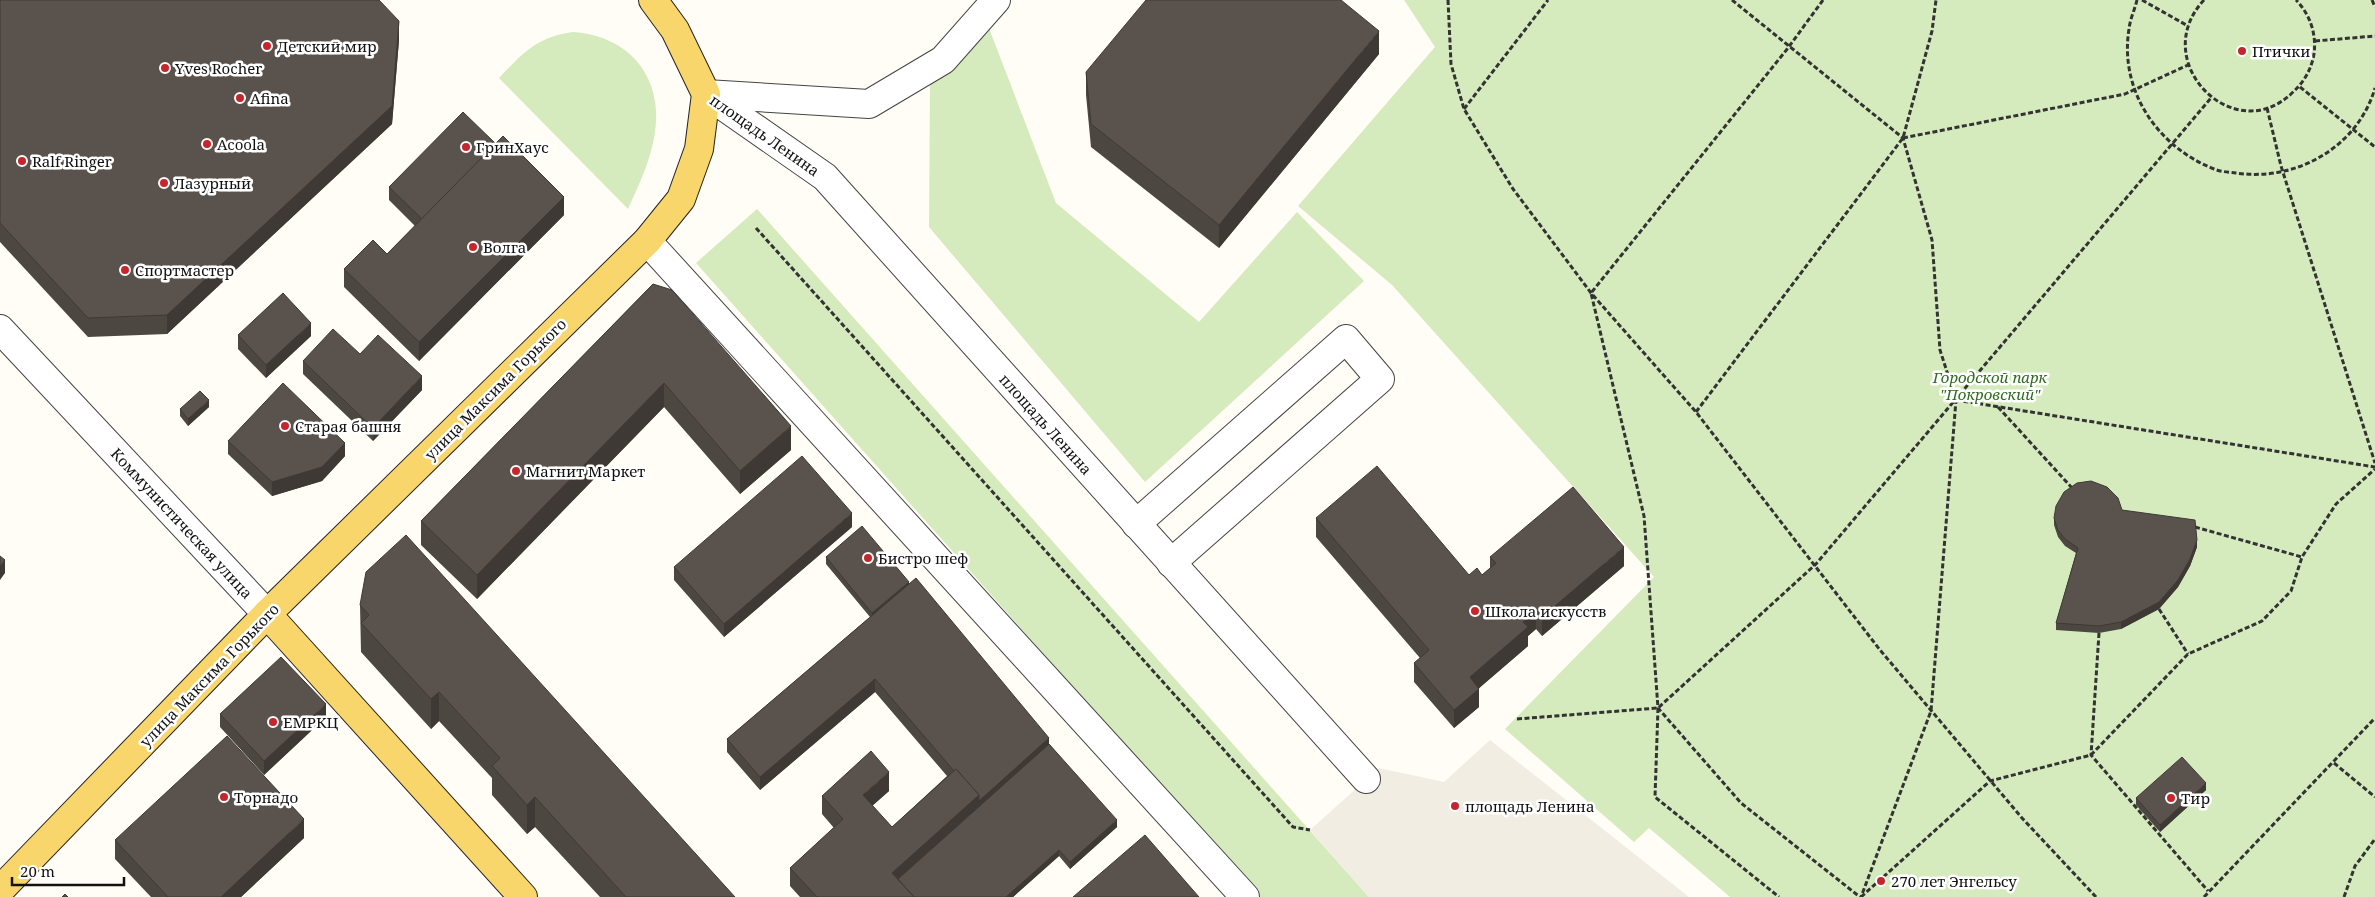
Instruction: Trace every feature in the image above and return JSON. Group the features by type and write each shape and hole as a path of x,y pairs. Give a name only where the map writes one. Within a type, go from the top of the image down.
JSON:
{"main road":[{"path":"652,0 675,30 706,94"},
{"name":"улица Максима Горького","path":"0,890 267,614 647,241 681,199 699,150 706,94"},
{"name":"Коммунистическая улица","path":"267,614 523,897"}],"street":[{"path":"706,94 869,104 943,60 996,0"},
{"name":"площадь Ленина","path":"706,94 825,177 1366,779"},
{"path":"647,241 1245,897"},
{"name":"Коммунистическая улица","path":"0,329 267,614"},
{"path":"1136,524 1346,339 1380,379 1171,563"}],"path":[{"path":"1448,0 1451,64 1464,110 1513,189 1591,293 1696,412 1816,564 1880,650 1990,781 2096,897"},
{"path":"1464,110 1548,0"},
{"path":"1732,0 1788,48 1903,138 1932,240 1940,350 1956,400 1931,711 1861,897"},
{"path":"1591,293 1788,48 1823,0"},
{"path":"1696,412 1903,138 1932,32 1936,0"},
{"path":"2137,0 2128,38 2128,64 2137,98 2155,128 2172,144 2181,152 2216,170 2255,176 2284,172 2316,160 2337,146 2353,129 2372,100 2375,88"},
{"path":"2142,0 2188,26"},
{"path":"2204,0 2196,9 2188,26 2185,39 2188,66 2197,83 2211,98 2228,107 2248,110 2267,108 2285,100 2300,87 2309,73 2314,58 2315,41 2308,17 2296,0"},
{"path":"2372,0 2375,7"},
{"path":"2315,41 2375,36"},
{"path":"1903,138 2125,94 2188,66"},
{"path":"2300,87 2375,147"},
{"path":"1517,719 1658,708 1816,564 2211,98"},
{"path":"2267,108 2284,172 2375,463"},
{"path":"756,228 1293,827 1310,830"},
{"path":"1591,293 1644,516 1658,708 1655,797 1779,897"},
{"path":"1956,400 2375,468"},
{"path":"1998,407 2073,489"},
{"path":"1861,897 1990,781 2091,755 2188,654 2262,621 2292,591 2302,557 2336,504 2375,468"},
{"path":"2195,527 2302,557"},
{"path":"2159,609 2188,654"},
{"path":"2099,633 2091,755 2208,891"},
{"path":"1658,708 1741,803 1861,897"},
{"path":"2204,897 2375,718"},
{"path":"2334,763 2375,797"},
{"path":"2344,897 2355,866 2375,839"}],"green space":[{"name":"Городской парк \"Покровский\"","path":"1404,0 2375,0 2375,897 1730,897 1649,828 1634,842 1505,729 1654,577 1392,285 1298,206 1435,47"},
{"path":"987,23 1056,203 1199,322 1297,212 1364,281 1145,482 929,227 930,81"},
{"path":"573,32 605,39 630,54 648,78 653,93 656,123 652,148 644,173 628,209 499,78 524,53 540,42 561,34"},
{"path":"757,209 1369,897 1260,897 696,263"}],"shaded area":[{"name":"площадь Ленина","path":"1490,740 1689,897 1369,897 1310,830 1379,768 1444,782"}],"building":[{"name":"Лазурный","path":"0,0 379,0 399,21 392,106 167,315 88,318 0,223"},
{"path":"1146,0 1341,0 1379,31 1219,225 1091,124 1086,72"},
{"path":"463,112 496,144 422,219 389,187"},
{"name":"Волга","path":"503,136 564,197 419,342 344,269 373,240 387,254"},
{"path":"653,284 672,290 791,426 740,471 664,383 477,575 421,521"},
{"path":"283,293 311,323 266,365 238,335"},
{"path":"333,329 360,354 378,335 422,376 373,428 303,361"},
{"name":"Старая башня","path":"283,383 345,443 322,467 272,482 228,441"},
{"path":"200,391 209,400 188,419 180,409"},
{"path":"802,456 852,513 724,624 674,567"},
{"name":"Школа искусств","path":"1377,466 1469,575 1477,568 1482,575 1496,563 1490,557 1573,487 1624,547 1542,617 1536,610 1523,622 1528,627 1470,677 1479,689 1454,710 1414,663 1429,650 1316,518"},
{"path":"2091,481 2107,487 2118,498 2122,510 2195,520 2197,540 2190,559 2178,580 2159,602 2121,622 2099,626 2056,623 2078,548 2065,539 2058,530 2054,518 2056,506 2064,492 2077,483"},
{"path":"862,526 909,582 872,613 826,557"},
{"path":"406,535 735,897 626,897 535,797 527,805 492,766 500,758 439,692 431,699 361,623 369,615 360,605 366,572"},
{"path":"0,556 5,560 0,566"},
{"path":"916,578 1049,738 979,801 979,795 956,769 954,771 875,679 760,777 727,739"},
{"name":"ЕМРКЦ","path":"281,657 326,704 264,761 220,714"},
{"name":"Торнадо","path":"227,736 304,819 221,897 168,897 115,840"},
{"path":"1049,744 1117,820 1070,862 1059,850 1006,897 914,897 898,879"},
{"path":"871,751 889,772 863,795 892,827 956,769 979,795 892,873 914,897 817,897 790,868 843,819 822,796"},
{"name":"Тир","path":"2182,757 2206,783 2160,825 2136,798"},
{"path":"1145,835 1199,897 1073,897"}],"place":[{"name":"Детский мир","path":"267,46"},
{"name":"Птички","path":"2242,51"},
{"name":"Yves Rocher","path":"165,68"},
{"name":"Afina","path":"240,98"},
{"name":"Acoola","path":"207,144"},
{"name":"ГринХаус","path":"466,147"},
{"name":"Ralf Ringer","path":"22,161"},
{"name":"Лазурный","path":"164,183"},
{"name":"Волга","path":"473,247"},
{"name":"Спортмастер","path":"125,270"},
{"name":"Старая башня","path":"285,426"},
{"name":"Магнит Маркет","path":"516,471"},
{"name":"Бистро шеф","path":"868,558"},
{"name":"Школа искусств","path":"1475,611"},
{"name":"ЕМРКЦ","path":"273,722"},
{"name":"Торнадо","path":"224,797"},
{"name":"Тир","path":"2171,798"},
{"name":"площадь Ленина","path":"1455,806"},
{"name":"270 лет Энгельсу","path":"1881,881"}]}
